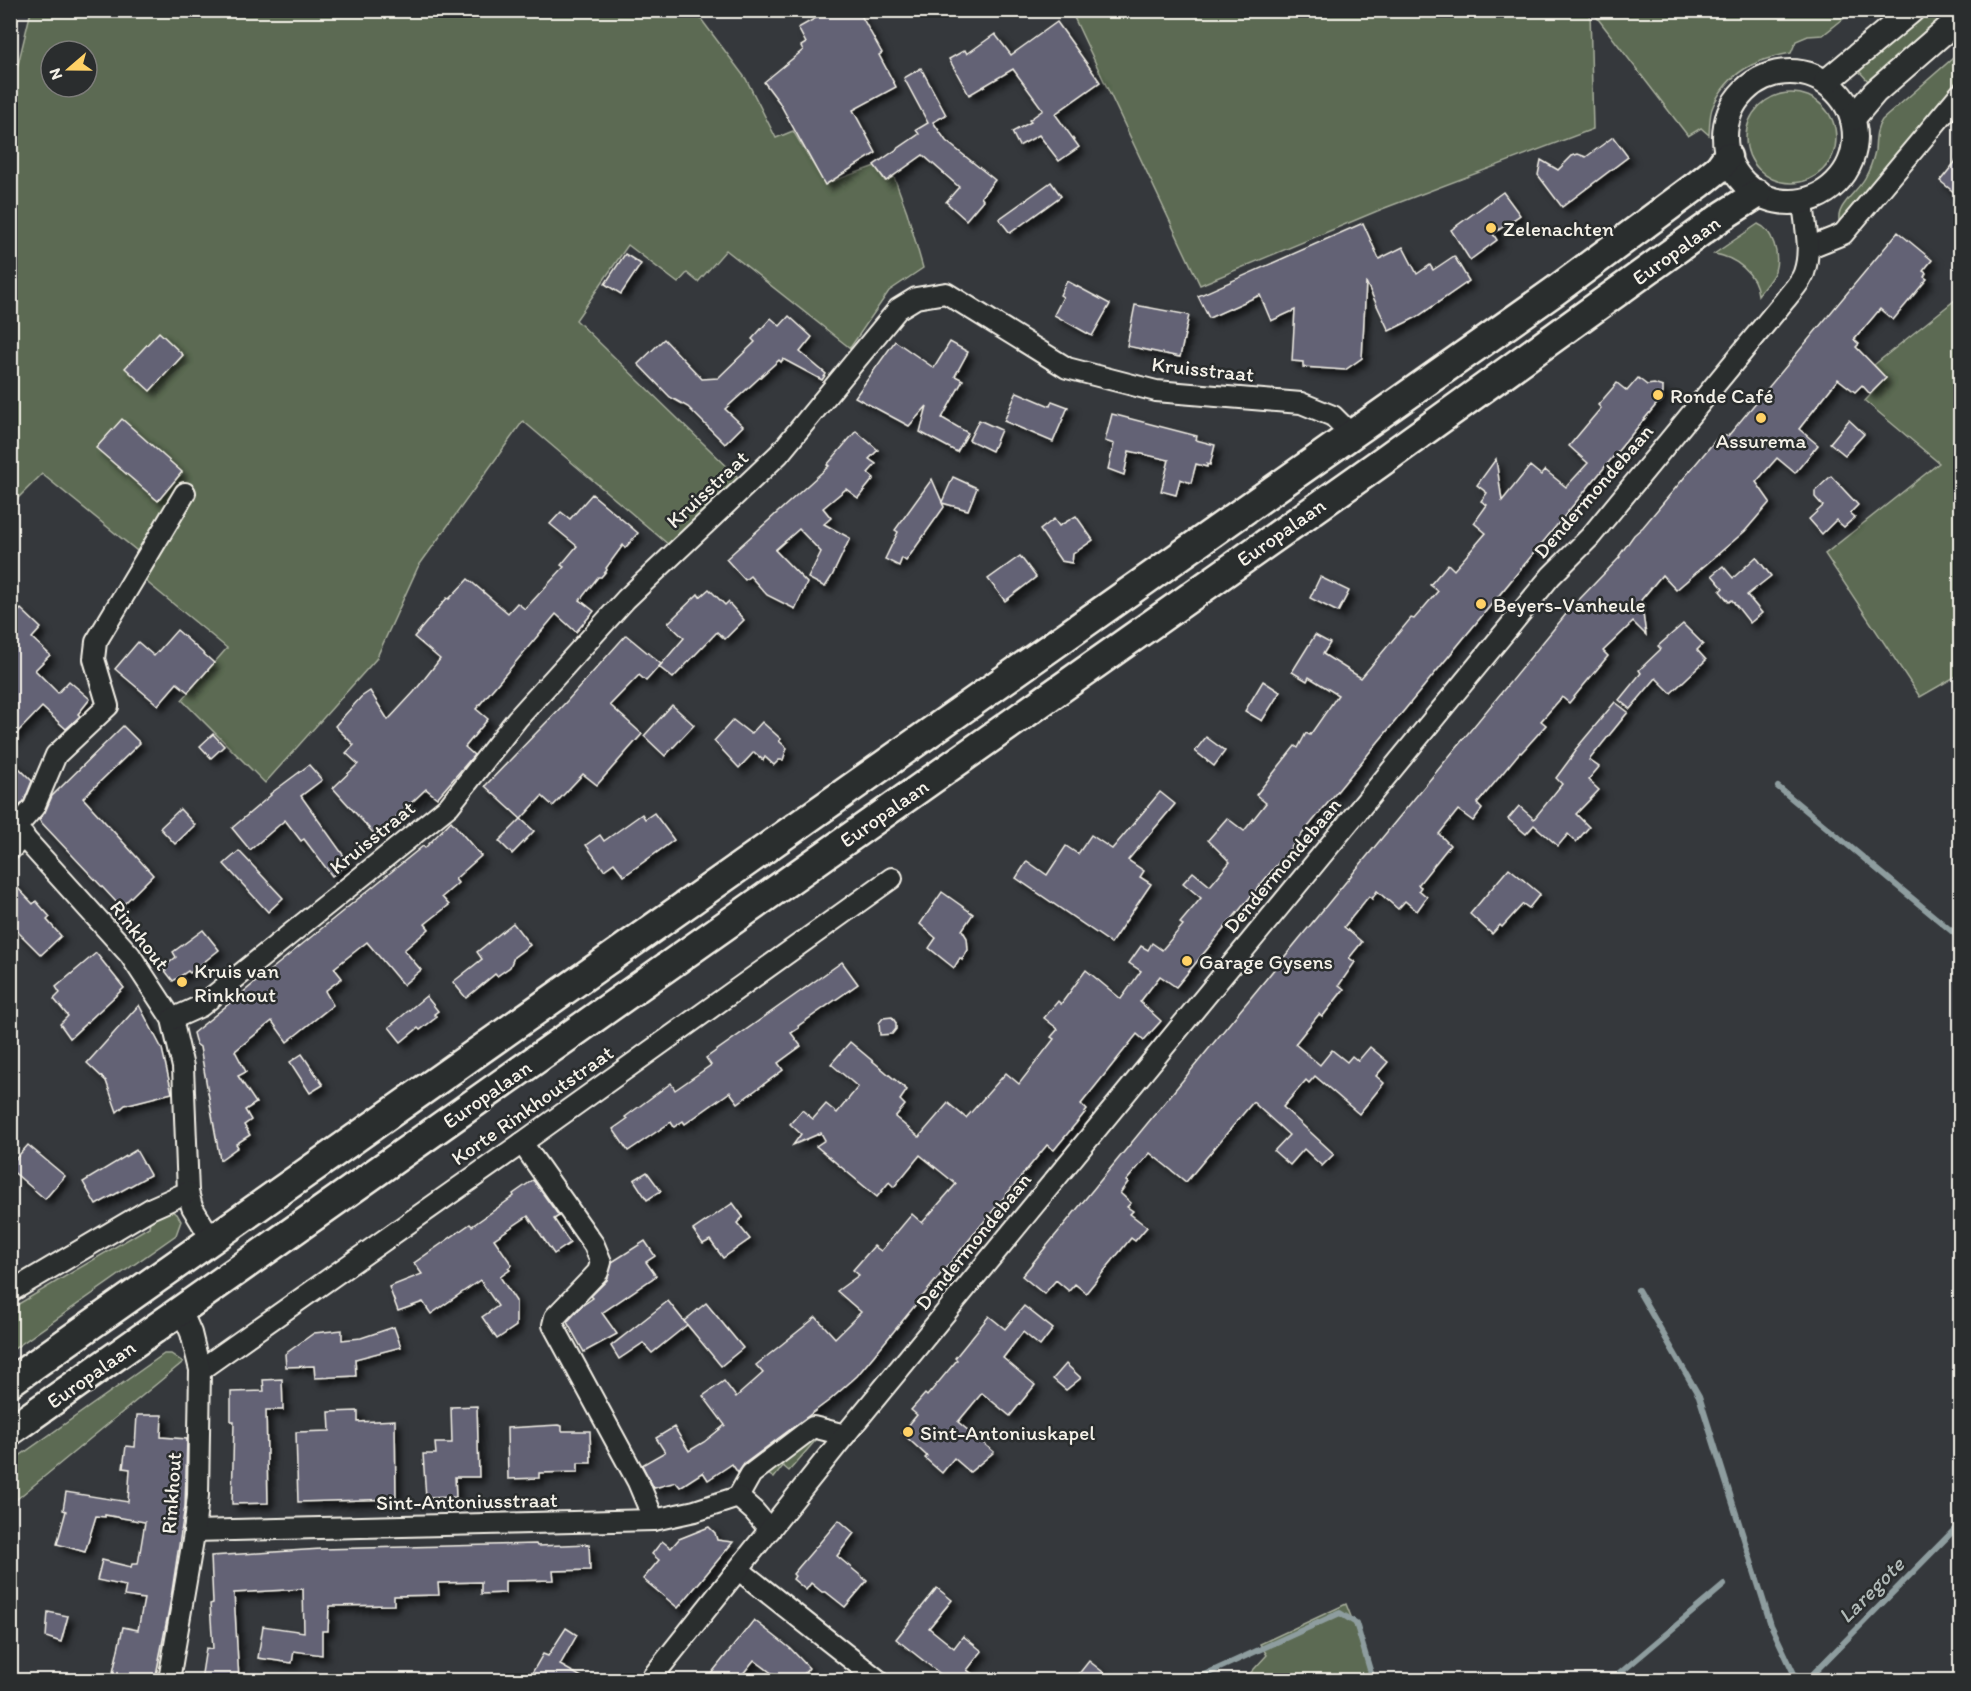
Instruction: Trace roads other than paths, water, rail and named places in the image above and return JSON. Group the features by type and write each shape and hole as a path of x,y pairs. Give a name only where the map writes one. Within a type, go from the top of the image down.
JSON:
{"highway":[{"name":"Europalaan","path":"10,1382 1605,255 1719,168 1727,157"},
{"name":"Europalaan","path":"10,1431 1377,465 1724,215 1757,194"}],"main road":[{"path":"1826,82 1912,10"},
{"path":"1853,118 1875,92 1960,18"},
{"path":"1792,72 1810,75 1826,82 1845,98 1853,118 1856,137 1855,151 1845,173 1820,195 1803,202 1779,202 1757,194 1741,180 1727,157 1725,131 1731,109 1747,87 1774,74 1792,72"}],"street":[{"path":"1808,248 1843,234 1960,94"},
{"name":"Dendermondebaan","path":"650,1680 845,1435 1551,576 1590,537 1785,300 1804,274 1808,230 1803,202"},
{"name":"Kruisstraat","path":"172,1019 201,1006 449,806 517,719 626,599 779,454 898,309 916,298 946,293 1067,368 1156,391 1301,403 1333,416 1352,435"},
{"path":"15,834 34,807 56,755 108,706 94,659 96,642 185,493"},
{"name":"Rinkhout","path":"15,834 130,955 172,1019 183,1067 188,1192 192,1207 212,1240"},
{"name":"Korte Rinkhoutstraat","path":"200,1370 892,878"},
{"path":"522,1143 594,1245 601,1262 598,1272 555,1317 553,1325 638,1482 654,1520"},
{"path":"10,1292 152,1208 188,1192"},
{"name":"Rinkhout","path":"169,1680 198,1495 200,1370 191,1333 181,1310"},
{"path":"770,1530 738,1497 751,1474 813,1427 845,1435"},
{"name":"Sint-Antoniusstraat","path":"194,1531 654,1520 695,1511 738,1497"},
{"path":"739,1570 878,1680"}],"waterway":[{"path":"1778,787 1960,938"},
{"path":"1638,1290 1699,1396 1771,1625 1797,1680"},
{"name":"Laregote","path":"1807,1680 1960,1524"},
{"path":"1612,1680 1724,1585"},
{"path":"1193,1680 1340,1613 1356,1623 1373,1680"}],"place":[{"name":"Zelenachten","path":"1491,228"},
{"name":"Ronde Café","path":"1658,395"},
{"name":"Assurema","path":"1761,418"},
{"name":"Beyers-Vanheule","path":"1481,604"},
{"name":"Garage Gysens","path":"1187,961"},
{"name":"Kruis van Rinkhout","path":"182,982"},
{"name":"Sint-Antoniuskapel","path":"908,1432"}]}
